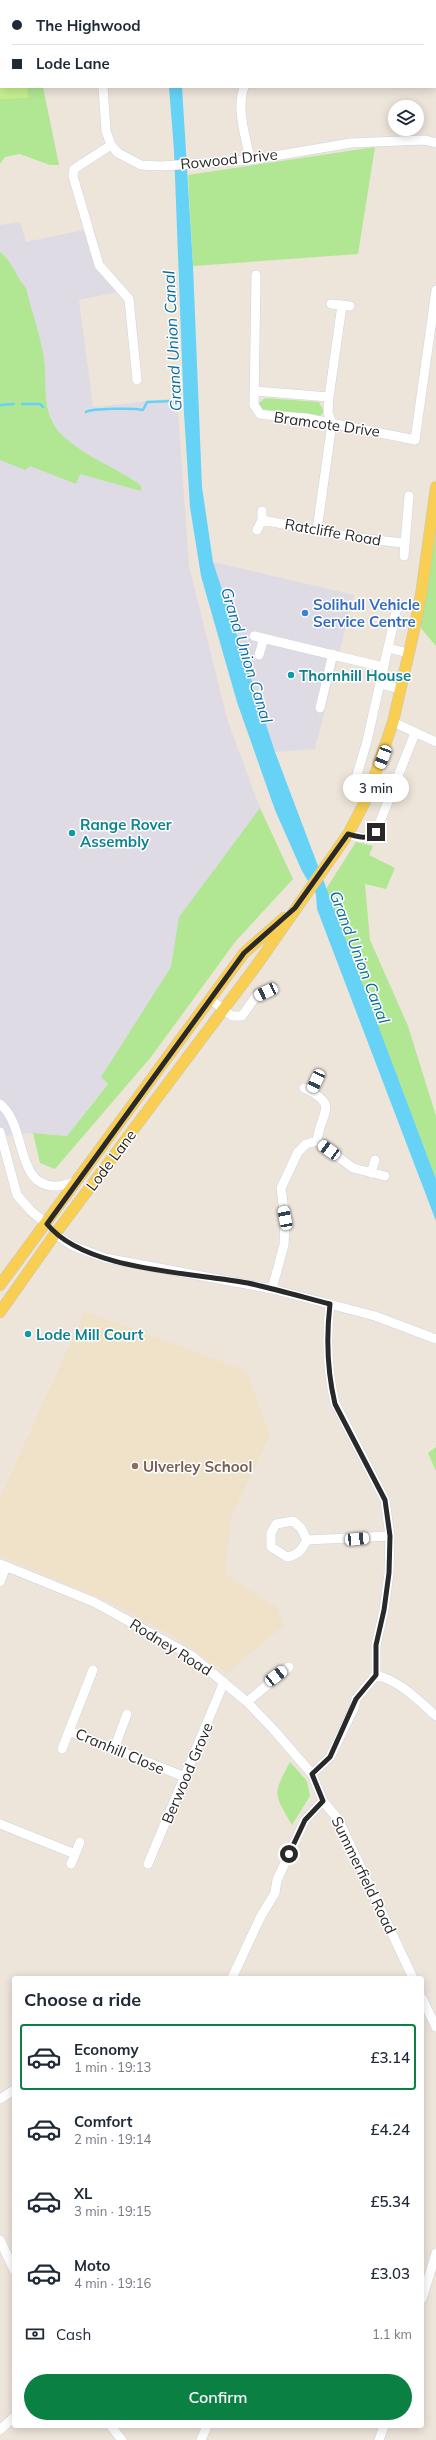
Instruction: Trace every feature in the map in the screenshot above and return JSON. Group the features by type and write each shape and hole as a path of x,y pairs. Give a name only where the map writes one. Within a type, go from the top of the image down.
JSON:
{"main road":[{"name":"Lode Lane","path":"0,1312 55,1234 222,1009 256,966 348,834 367,798 393,722 421,595 436,487"},
{"name":"Lode Lane","path":"0,1285 47,1224 244,953 295,908"},
{"path":"47,1224 55,1234"}],"street":[{"path":"103,88 106,131 111,145 74,169 73,176 99,265 129,299 137,380"},
{"path":"244,88 241,98 242,117 250,160"},
{"name":"Rowood Drive","path":"111,145 118,153 140,165 163,166 250,160 351,143 425,140 436,142"},
{"name":"Bramcote Drive","path":"256,275 254,405 260,414 332,423 415,440 436,290"},
{"path":"317,530 332,423 328,413 329,397 346,306 331,304"},
{"path":"255,391 329,397"},
{"path":"404,556 409,496"},
{"name":"Ratcliffe Road","path":"257,530 262,515 317,530 357,538 404,543"},
{"path":"354,785 380,684 396,612"},
{"path":"254,636 383,667"},
{"path":"259,655 264,638"},
{"path":"388,648 408,653"},
{"path":"320,708 333,654"},
{"path":"380,684 400,689"},
{"path":"393,722 436,742"},
{"path":"348,834 365,838 371,837 376,832 415,733"},
{"path":"210,999 232,1016 242,1016 256,996 274,990"},
{"path":"316,1081 308,1090 321,1096 326,1103 326,1111 318,1129 317,1141"},
{"path":"0,1104 9,1112 16,1125 29,1172 39,1182 54,1186 77,1182"},
{"path":"0,1132 17,1195 31,1211 47,1224"},
{"path":"272,1289 284,1245 285,1218 281,1188 298,1152 306,1144 317,1141"},
{"path":"317,1141 353,1168 385,1176"},
{"path":"371,1172 375,1160"},
{"path":"55,1234 73,1246 105,1258 272,1289 382,1318 436,1339"},
{"path":"312,1774 330,1757 356,1699 376,1675 374,1657 384,1610 389,1573 390,1536 385,1500 380,1487 335,1404 326,1351 330,1304"},
{"path":"293,1521 301,1528 307,1540 301,1552 296,1556 287,1557 271,1547 271,1533 276,1524 293,1521"},
{"path":"307,1540 390,1536"},
{"path":"0,1582 3,1565"},
{"name":"Rodney Road","path":"3,1565 69,1590 108,1609 192,1656 247,1702 312,1774"},
{"path":"247,1702 288,1666"},
{"name":"Cranhill Close","path":"93,1670 69,1731 185,1777"},
{"path":"376,1675 384,1677 402,1688 436,1716"},
{"name":"Berwood Grove","path":"148,1864 224,1682"},
{"path":"114,1749 127,1714"},
{"path":"62,1749 69,1731"},
{"name":"Summerfield Road","path":"312,1774 323,1801 338,1819 412,1976"},
{"path":"233,1976 261,1916 275,1893 277,1880 305,1820 323,1801"},
{"path":"0,1824 75,1854"},
{"path":"70,1864 80,1842"},
{"path":"424,2002 436,2028"},
{"path":"0,2099 12,2091"},
{"path":"0,2240 12,2266"},
{"path":"424,2292 436,2253"},
{"path":"0,2430 12,2418"},
{"path":"113,2428 122,2440"},
{"path":"201,2440 206,2428"},
{"path":"379,2440 383,2428"}],"shaded area":[{"path":"20,222 26,242 94,228 102,263 127,290 79,300 93,407 177,398 189,566 227,719 260,808 224,889 108,1083 67,1136 33,1133 0,1136 0,225"},
{"path":"213,562 354,595 315,749 275,752"},
{"name":"Ulverley School","path":"85,1311 246,1371 270,1435 231,1517 225,1574 278,1609 284,1625 227,1673 173,1636 111,1603 0,1556 0,1498"}],"green space":[{"path":"0,88 43,88 59,165 50,165 20,154 5,157 0,164"},
{"path":"0,88 27,88 28,98 0,99"},
{"path":"375,147 358,254 193,266 188,175"},
{"path":"0,252 12,265 19,279 26,288 45,364 47,407 55,427 63,436 80,450 138,483 141,486 141,491 80,474 76,484 30,466 25,470 0,460"},
{"path":"265,398 319,402 324,412 318,418 264,412 258,404"},
{"path":"436,527 436,646 420,627"},
{"path":"260,808 293,879 235,942 151,1057 55,1169 40,1163 33,1133 67,1136 108,1084 101,1077 171,967 179,917"},
{"path":"356,842 373,846 369,855 395,868 386,889 365,884 370,940 408,1026 436,1116 436,1179 326,889"},
{"path":"436,1447 436,1471 428,1453"},
{"path":"290,1762 307,1781 310,1796 292,1825 281,1806 278,1794 280,1781"}],"water":[{"path":"169,88 182,88 193,266 202,487 213,562 275,752 436,1179 436,1221 317,909 316,894 302,871 275,810 237,702 201,576 190,507 184,413 174,150"}],"waterway":[{"name":"Grand Union Canal","path":"86,412 114,409 143,410 147,402 175,401"},
{"path":"0,405 14,404"},
{"path":"22,404 40,404 43,407"}],"place":[{"name":"Solihull Vehicle Service Centre","path":"305,613"},
{"name":"Thornhill House","path":"291,675"},
{"name":"Range Rover Assembly","path":"72,833"},
{"name":"Lode Mill Court","path":"28,1334"},
{"name":"Ulverley School","path":"135,1466"}],"route":[{"path":"289,1854 305,1820 313,1809 323,1801 312,1774 330,1757 354,1708 356,1699 376,1675 374,1657 384,1610 389,1573 390,1536 385,1500 380,1487 335,1404 330,1386 326,1351 330,1304 247,1283 131,1264 105,1258 73,1246 55,1234 47,1224 244,953 295,908 328,864 348,834 365,838 371,837 376,832"}]}
